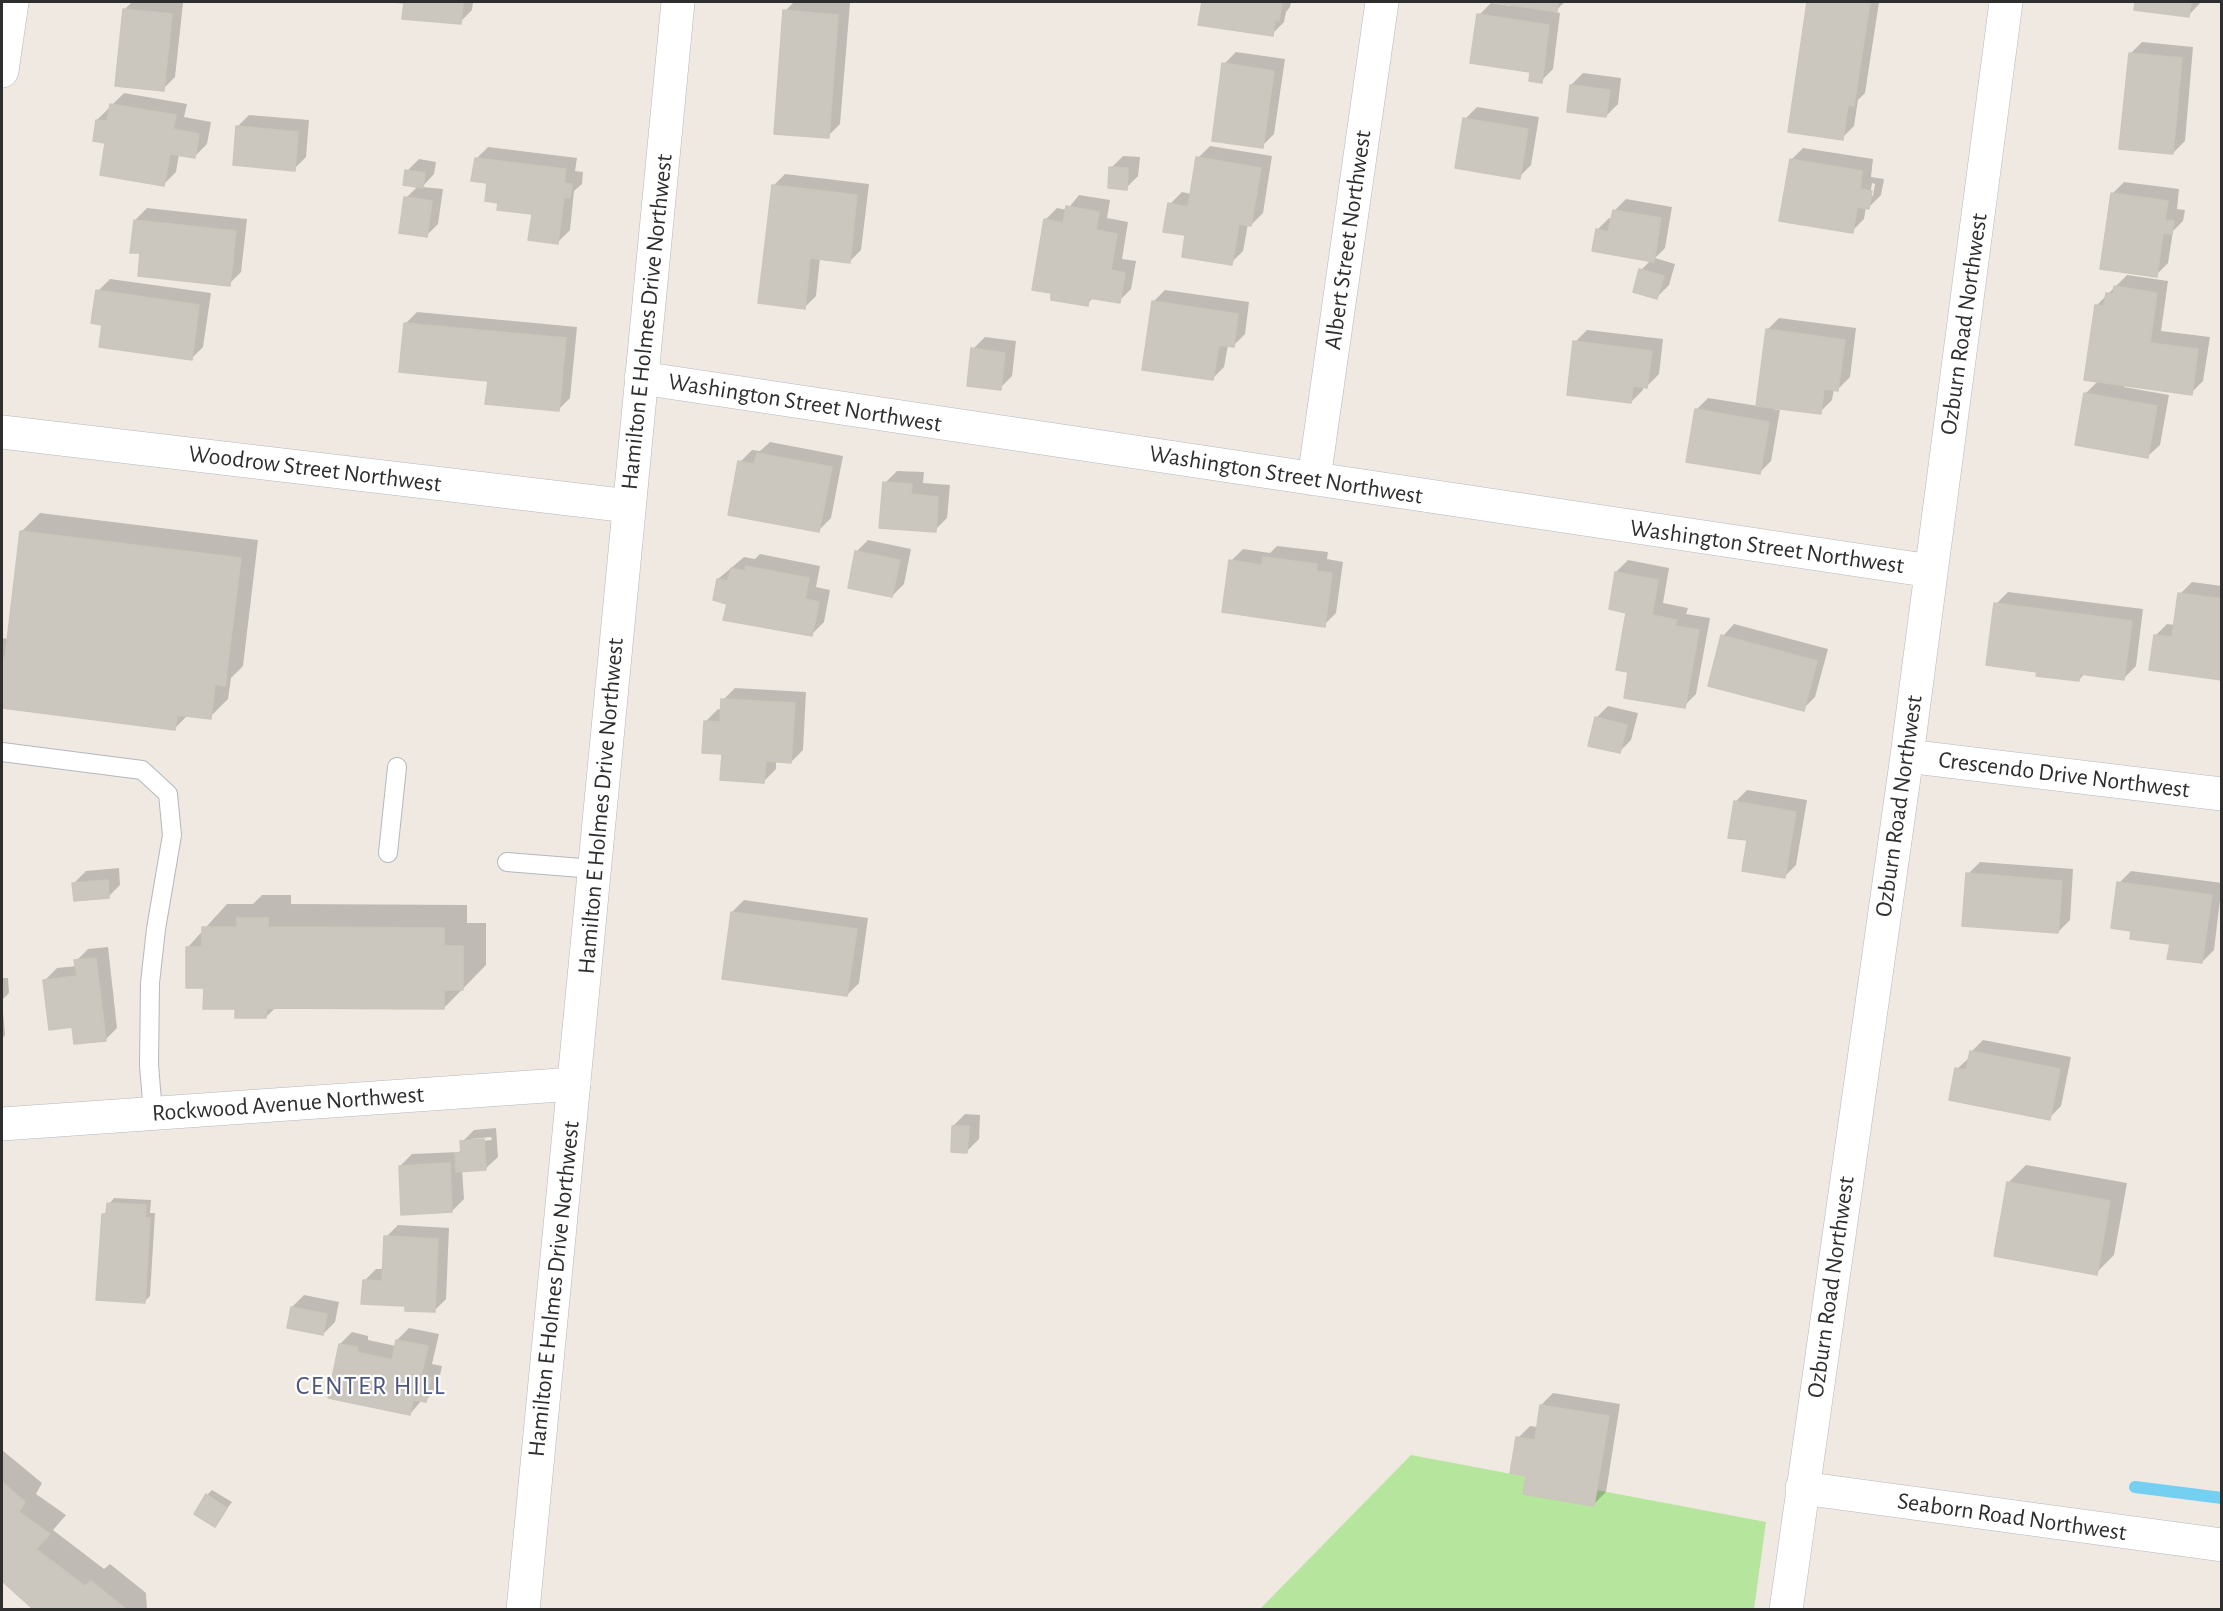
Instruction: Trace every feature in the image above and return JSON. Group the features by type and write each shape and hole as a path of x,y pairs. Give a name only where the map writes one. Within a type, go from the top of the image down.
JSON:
{"street":[{"path":"2,71 12,2"},
{"name":"Hamilton E Holmes Drive Northwest","path":"523,1610 678,2"},
{"name":"Albert Street Northwest","path":"1314,479 1382,2"},
{"name":"Ozburn Road Northwest","path":"1786,1610 1907,756 2006,2"},
{"name":"Washington Street Northwest","path":"641,378 1931,571"},
{"name":"Woodrow Street Northwest","path":"2,433 629,506"},
{"name":"Crescendo Drive Northwest","path":"1907,756 2222,794"},
{"name":"Rockwood Avenue Northwest","path":"2,1124 574,1084"},
{"name":"Seaborn Road Northwest","path":"1802,1488 2222,1545"}],"lane":[{"path":"2,752 142,770 168,794 172,835 156,928 150,983 149,1065 153,1113"},
{"path":"388,853 397,767"},
{"path":"507,862 594,869"}],"green space":[{"path":"1411,1455 1766,1522 1754,1609 1259,1610"}],"building":[{"path":"391,2 463,2 461,24 402,19 404,3"},
{"path":"1202,2 1282,2 1279,21 1275,20 1273,36 1198,25"},
{"path":"1491,2 1558,2 1557,12"},
{"path":"1807,2 1870,2 1854,106 1848,105 1843,140 1788,132"},
{"path":"2135,2 2191,2 2189,17 2134,10"},
{"path":"123,9 172,14 164,91 115,86"},
{"path":"783,10 838,15 829,138 774,134"},
{"path":"1477,14 1549,25 1542,83 1529,81 1530,72 1470,63"},
{"path":"2129,53 2182,58 2173,154 2119,149"},
{"path":"1222,63 1274,71 1263,148 1212,141"},
{"path":"1570,85 1610,90 1606,117 1567,112"},
{"path":"110,104 176,115 173,129 199,134 195,158 170,154 164,186 100,175 105,143 93,141 96,120 107,121"},
{"path":"1463,118 1528,129 1520,179 1455,168"},
{"path":"236,126 298,132 295,171 233,165"},
{"path":"1196,157 1261,168 1251,226 1239,224 1232,265 1182,257 1185,235 1163,232 1168,203 1188,207"},
{"path":"475,158 566,169 564,183 572,184 570,198 564,197 558,244 528,240 532,214 497,210 498,203 485,201 487,183 471,181"},
{"path":"1790,159 1862,171 1860,189 1872,191 1869,209 1857,207 1853,233 1779,221"},
{"path":"1109,167 1128,168 1127,190 1108,188"},
{"path":"405,170 425,173 423,188 403,185"},
{"path":"772,185 857,195 850,263 810,258 805,309 758,303"},
{"path":"2111,193 2168,201 2165,220 2174,221 2172,234 2163,233 2157,277 2100,269"},
{"path":"404,197 432,201 427,237 399,233"},
{"path":"1066,206 1099,212 1096,230 1117,234 1111,270 1125,273 1120,303 1089,298 1088,306 1051,300 1051,293 1032,290 1044,219 1063,223"},
{"path":"1613,210 1661,218 1654,262 1592,251 1596,229 1608,232"},
{"path":"134,220 236,231 230,286 138,276 140,253 130,253"},
{"path":"1639,269 1664,276 1657,299 1633,292"},
{"path":"2114,286 2157,293 2150,343 2198,349 2192,395 2084,380 2095,305 2104,306 2106,293 2113,294"},
{"path":"96,290 199,305 192,360 99,347 102,325 91,323"},
{"path":"1152,301 1238,314 1234,347 1219,345 1213,380 1142,370"},
{"path":"404,323 566,338 559,411 485,404 488,381 399,372"},
{"path":"1766,329 1845,340 1838,391 1824,389 1821,414 1756,406"},
{"path":"1573,341 1652,351 1647,388 1633,386 1631,403 1567,395"},
{"path":"971,348 1005,353 1001,390 967,386"},
{"path":"2084,393 2157,406 2148,458 2075,445"},
{"path":"1695,409 1769,422 1760,474 1686,462"},
{"path":"757,453 832,467 819,532 728,515 738,461 754,464"},
{"path":"883,482 912,484 911,494 938,497 936,532 879,528"},
{"path":"20,531 241,558 225,686 215,684 211,719 177,715 175,730 2,708 2,657 5,658"},
{"path":"855,551 900,560 892,597 848,588"},
{"path":"1263,557 1317,564 1316,571 1332,573 1325,627 1222,612 1229,560 1262,565"},
{"path":"746,566 809,578 805,599 819,602 812,636 723,620 727,604 713,600 717,579 728,581 731,568 745,571"},
{"path":"1615,572 1658,580 1652,615 1677,620 1675,626 1699,630 1685,708 1624,698 1628,672 1616,670 1626,613 1609,609"},
{"path":"2178,593 2222,599 2222,680 2149,670 2154,635 2172,637"},
{"path":"1994,603 2132,621 2124,680 2080,674 2079,681 2036,676 2037,672 1986,665"},
{"path":"1721,635 1817,661 1804,711 1708,686"},
{"path":"721,699 795,703 791,763 766,761 764,783 720,780 722,754 702,753 704,721 720,722"},
{"path":"1595,717 1627,725 1620,753 1588,746"},
{"path":"1734,801 1796,812 1785,878 1742,871 1747,840 1728,838"},
{"path":"1966,873 2062,881 2058,933 1962,926"},
{"path":"108,880 109,898 74,901 72,883"},
{"path":"2117,882 2212,895 2202,963 2167,959 2170,944 2130,939 2131,931 2111,928"},
{"path":"731,912 857,929 847,996 722,979"},
{"path":"237,918 268,918 268,927 444,928 444,946 463,946 463,990 444,990 444,1009 267,1008 266,1018 235,1018 235,1009 203,1009 204,988 186,988 186,947 202,947 202,927 237,927"},
{"path":"96,958 106,1041 74,1044 72,1027 49,1030 43,980 77,976 74,960"},
{"path":"1970,1051 2060,1069 2050,1120 1949,1100 1955,1068 1966,1070"},
{"path":"952,1126 969,1126 967,1153 951,1152"},
{"path":"484,1139 486,1170 456,1172 455,1153 461,1153 460,1141"},
{"path":"450,1163 452,1212 401,1215 399,1166"},
{"path":"2007,1182 2110,1201 2097,1275 1994,1256"},
{"path":"107,1203 146,1205 145,1218 150,1218 145,1303 96,1300 102,1214 106,1214"},
{"path":"384,1236 438,1239 435,1312 405,1311 405,1306 361,1304 363,1280 382,1281"},
{"path":"291,1307 327,1314 323,1335 287,1328"},
{"path":"396,1340 428,1346 421,1376 431,1378 426,1402 413,1400 410,1415 328,1398 339,1344 357,1347 357,1352 392,1360"},
{"path":"1540,1405 1609,1416 1594,1506 1523,1494 1526,1476 1510,1473 1516,1437 1535,1440"},
{"path":"2,1482 25,1502 19,1512 50,1534 36,1549 85,1586 91,1581 127,1610 34,1610 2,1581"},
{"path":"206,1494 227,1508 215,1527 194,1514"}],"waterway":[{"path":"2135,1487 2222,1498"}],"district":[{"name":"CENTER HILL","path":"371,1386"}]}
